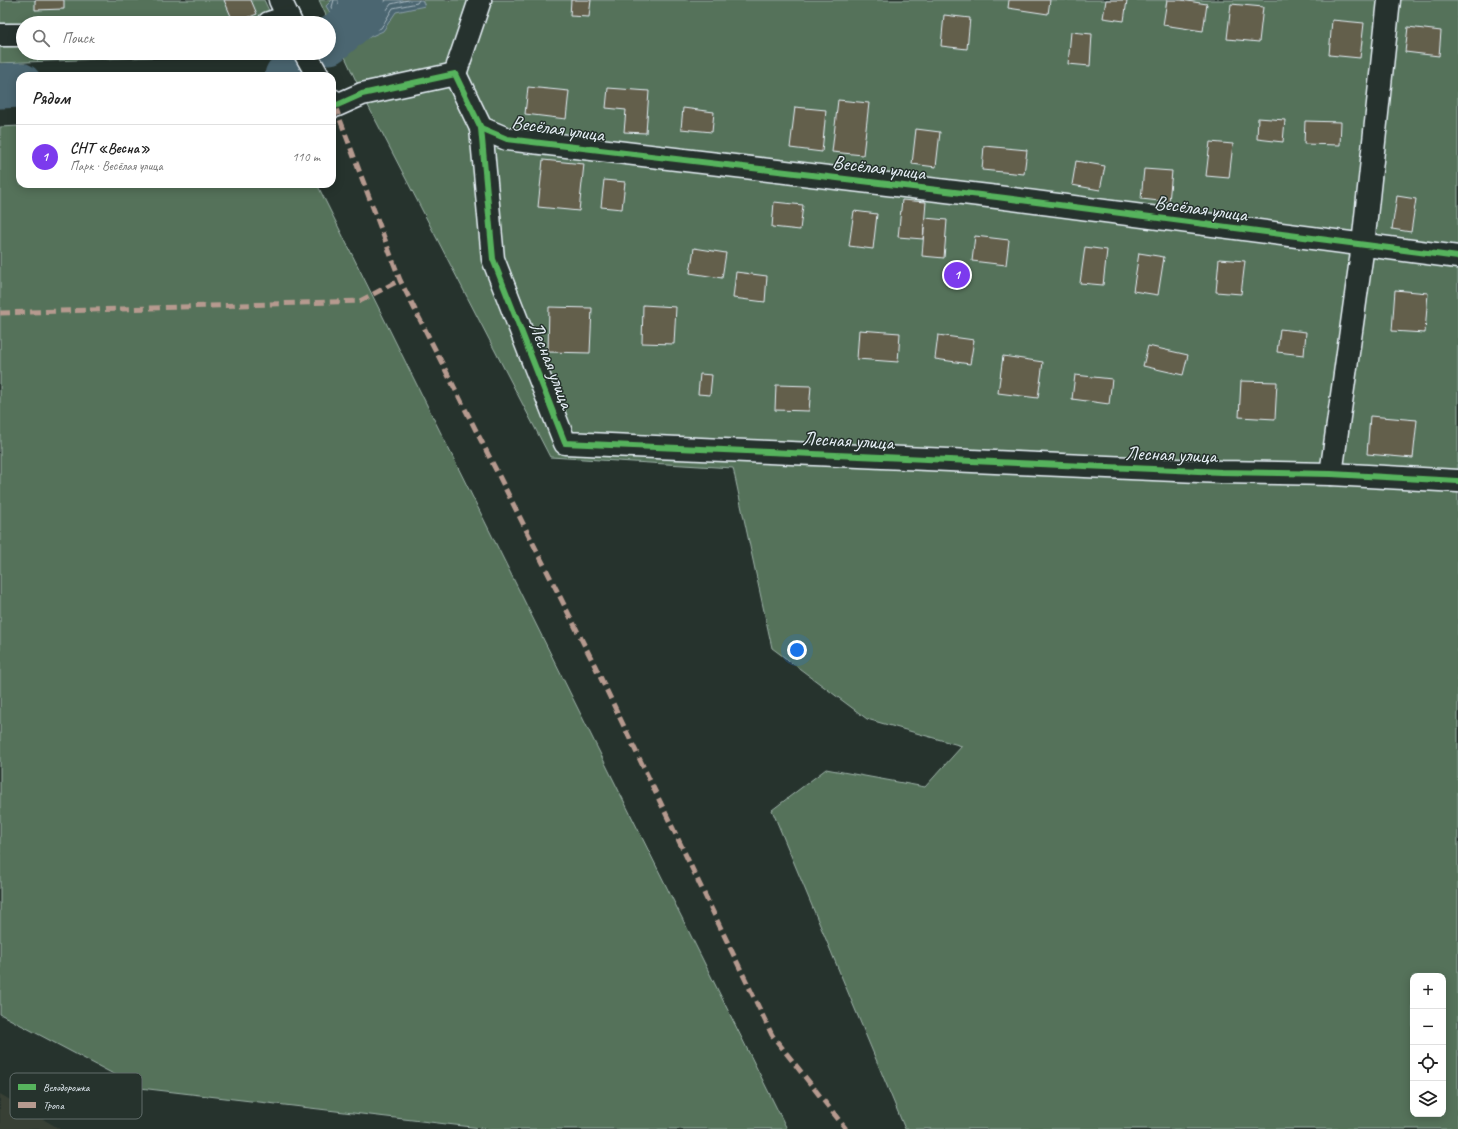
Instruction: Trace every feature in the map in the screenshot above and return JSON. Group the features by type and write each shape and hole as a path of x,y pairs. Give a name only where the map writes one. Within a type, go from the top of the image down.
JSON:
{"street":[{"path":"336,102 362,94 455,74 480,0"},
{"path":"1331,474 1363,245 1389,0"},
{"path":"0,35 16,35"},
{"path":"309,60 316,72"},
{"name":"Весёлая улица","path":"455,74 481,128 507,139 997,197 1458,257"},
{"name":"Лесная улица","path":"481,128 493,260 565,443 1221,472 1331,474 1458,481"}],"shaded area":[{"path":"0,1094 10,1100 10,1119 43,1119 60,1129 0,1129"}],"green space":[{"path":"0,0 264,0 272,16 16,16 16,60 76,60 0,63"},
{"path":"319,0 1458,0 1458,1129 905,1129 772,810 826,769 925,787 962,746 867,719 772,648 733,468 550,457 362,94 336,37 336,16 326,16"},
{"path":"16,126 16,188 319,188 787,1129 489,1129 142,1088 142,1073 112,1073 0,1014 0,127"}],"water":[{"path":"332,0 422,0 425,6 396,12 383,31 363,40 342,32 336,22 336,16 332,16 326,6"}],"building":[{"path":"35,0 64,0 64,9 35,10"},
{"path":"224,0 251,0 257,14 252,16 231,16"},
{"path":"571,0 591,0 589,17 570,16"},
{"path":"1009,0 1050,0 1048,14 1008,8"},
{"path":"1106,0 1127,0 1124,21 1103,18"},
{"path":"1167,0 1181,0 1207,4 1203,31 1163,25"},
{"path":"1231,4 1263,7 1259,42 1227,39"},
{"path":"944,15 970,18 967,49 941,46"},
{"path":"1332,20 1364,23 1360,58 1329,55"},
{"path":"1408,27 1441,31 1439,56 1405,52"},
{"path":"1071,32 1092,34 1090,66 1068,64"},
{"path":"528,87 569,91 566,119 525,114"},
{"path":"608,88 649,91 646,133 624,132 626,110 606,108"},
{"path":"838,100 869,103 863,155 832,152"},
{"path":"795,107 826,110 822,152 790,148"},
{"path":"683,108 714,112 712,132 681,129"},
{"path":"1258,118 1285,120 1283,142 1257,139"},
{"path":"1305,121 1341,122 1340,145 1304,144"},
{"path":"916,129 940,132 936,167 912,164"},
{"path":"1210,142 1233,144 1229,178 1206,176"},
{"path":"984,146 1027,150 1024,174 982,170"},
{"path":"543,160 584,164 579,211 538,207"},
{"path":"1076,161 1105,166 1100,190 1072,185"},
{"path":"1144,169 1172,171 1169,202 1141,199"},
{"path":"604,180 625,182 622,209 601,207"},
{"path":"1397,196 1416,199 1411,232 1392,229"},
{"path":"902,200 926,202 923,239 898,237"},
{"path":"774,202 803,205 800,230 772,227"},
{"path":"854,211 877,214 873,249 849,246"},
{"path":"925,218 947,220 944,258 922,256"},
{"path":"975,236 1009,240 1006,265 972,261"},
{"path":"1085,247 1107,250 1103,285 1080,283"},
{"path":"694,248 726,253 722,278 690,273"},
{"path":"1139,253 1164,257 1158,295 1133,291"},
{"path":"1219,259 1245,261 1241,294 1216,292"},
{"path":"736,272 767,276 765,302 733,298"},
{"path":"1395,290 1428,293 1425,333 1392,331"},
{"path":"643,305 676,307 674,344 642,343"},
{"path":"549,307 592,308 590,353 548,352"},
{"path":"1280,329 1306,332 1304,355 1277,352"},
{"path":"859,330 900,333 898,362 857,359"},
{"path":"938,335 974,340 970,364 935,359"},
{"path":"1148,346 1188,355 1183,375 1143,366"},
{"path":"1003,356 1043,362 1038,398 998,393"},
{"path":"700,374 712,375 710,395 698,394"},
{"path":"1075,375 1112,379 1109,404 1072,399"},
{"path":"1241,381 1277,382 1275,419 1239,417"},
{"path":"776,385 811,386 809,411 775,410"},
{"path":"1370,416 1417,420 1413,458 1367,454"}],"waterway":[{"path":"336,36 364,12 361,0"},
{"path":"292,72 298,67"},
{"path":"0,86 16,85"}],"marked path":[{"path":"336,109 400,280 595,666 772,1035 846,1129"},
{"path":"0,313 360,301 400,280"}],"cycle path":[{"path":"336,106 362,94 455,74 481,128 507,139 997,197 1458,257"},
{"path":"481,128 493,259 565,443 1221,472 1331,474 1458,481"}],"place":[{"name":"СНТ «Весна»","path":"957,275"}]}
